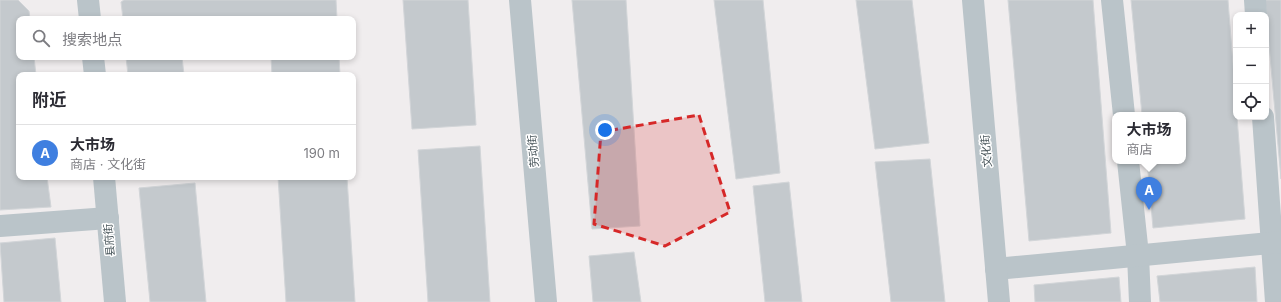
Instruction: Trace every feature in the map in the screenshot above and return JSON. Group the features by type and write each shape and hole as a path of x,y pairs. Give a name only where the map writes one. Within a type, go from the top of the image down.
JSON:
{"street":[{"path":"88,0 90,16"},
{"name":"劳动街","path":"520,0 546,302"},
{"name":"文化街","path":"973,0 999,302"},
{"path":"1112,0 1124,112"},
{"path":"1255,0 1256,12"},
{"path":"93,60 95,72"},
{"path":"1263,120 1277,242 1276,302"},
{"path":"1128,164 1138,255 1140,302"},
{"name":"县府街","path":"104,180 115,302"},
{"path":"0,226 108,218"},
{"path":"996,269 1277,242"}],"highlighted area":[{"path":"699,115 730,212 665,246 594,224 601,132"}],"building":[{"path":"0,0 18,0 29,11 30,16 16,16 16,60 34,60 36,72 16,72 16,180 47,180 51,207 0,210"},
{"path":"124,0 336,0 337,16 123,16 121,2"},
{"path":"403,0 468,0 476,125 412,129"},
{"path":"572,0 626,0 640,226 592,229"},
{"path":"714,0 763,0 780,173 736,179"},
{"path":"856,0 912,0 929,143 875,149"},
{"path":"1008,0 1093,0 1111,233 1029,241"},
{"path":"1131,0 1228,0 1233,64 1233,120 1237,120 1245,219 1153,228 1147,164 1186,164 1186,112 1142,112"},
{"path":"1265,0 1281,0 1281,179 1269,45 1269,12 1266,12"},
{"path":"126,60 182,60 184,72 128,72"},
{"path":"271,60 339,60 340,72 272,72"},
{"path":"480,146 490,302 428,302 418,150"},
{"path":"930,159 945,302 891,302 875,162"},
{"path":"278,180 347,180 355,302 286,302"},
{"path":"789,182 802,302 765,302 753,186"},
{"path":"195,183 206,302 150,302 139,188"},
{"path":"55,238 61,302 4,302 0,243"},
{"path":"634,252 641,302 593,302 589,256"},
{"path":"1255,267 1257,302 1160,302 1157,276"},
{"path":"1119,277 1121,302 1035,302 1034,285"}],"place":[{"name":"大市场","path":"1149,210"}]}
